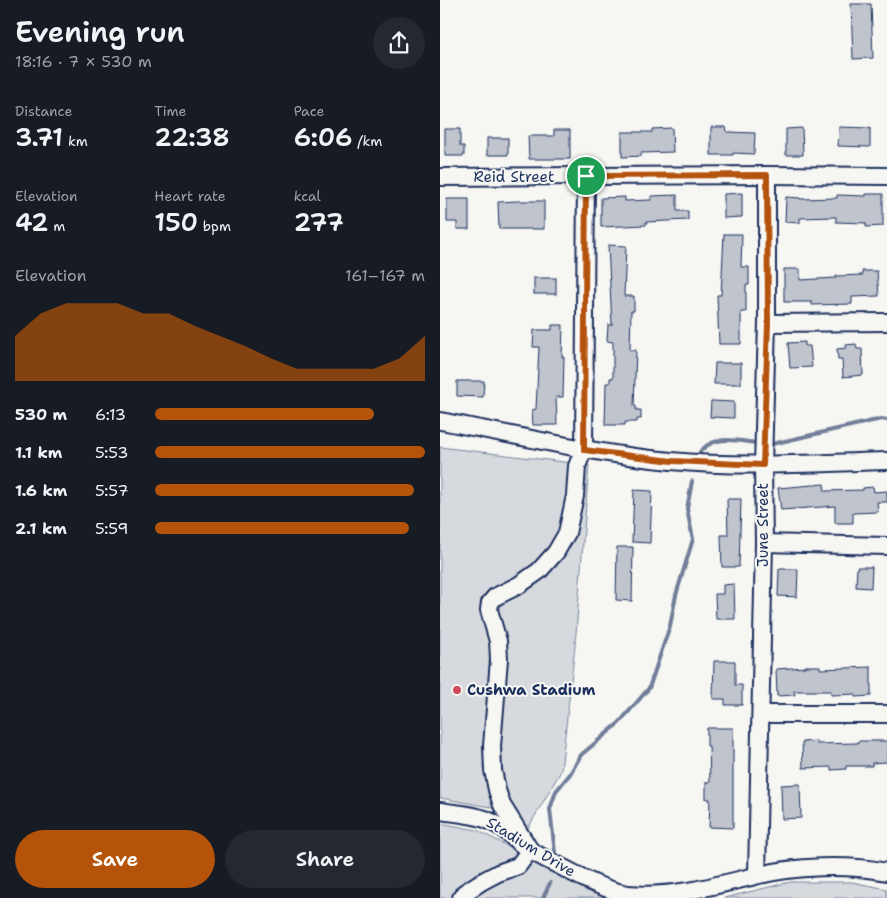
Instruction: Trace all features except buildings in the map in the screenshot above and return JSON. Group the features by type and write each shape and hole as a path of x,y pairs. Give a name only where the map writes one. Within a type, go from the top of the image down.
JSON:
{"street":[{"name":"June Street","path":"757,875 764,543 763,465 768,323 767,175"},
{"path":"461,898 464,893 480,882 518,866 530,850 502,805 493,770 492,746 499,659 498,641 489,610 490,602 495,597 519,585 539,571 556,552 567,533 575,496 577,466 584,450 586,176"},
{"name":"Reid Street","path":"440,177 887,176"},
{"path":"768,323 887,322"},
{"path":"440,421 584,450 672,461 763,465 887,461"},
{"path":"764,543 887,546"},
{"path":"761,714 887,714"},
{"name":"Stadium Drive","path":"440,811 484,818 507,830 530,850 608,890 628,894 653,896 696,891 757,875 795,870 840,867 887,872"}],"shaded area":[{"path":"440,447 589,465 575,646 561,771 527,830 490,807 440,798"},
{"path":"440,823 477,830 606,898 440,898"},
{"path":"790,882 852,882 887,889 887,898 724,898"}],"waterway":[{"path":"772,444 881,419 887,420"},
{"path":"697,456 709,444 716,441 731,440 756,443"},
{"path":"555,853 550,809 556,791 570,774 581,755 619,723 649,688 670,626 676,595 693,539 687,509 692,481"},
{"path":"543,898 550,883"}],"place":[{"name":"Cushwa Stadium","path":"457,690"}],"route":[{"path":"767,175 768,323 763,465 672,461 584,450 586,176 767,175"}]}
